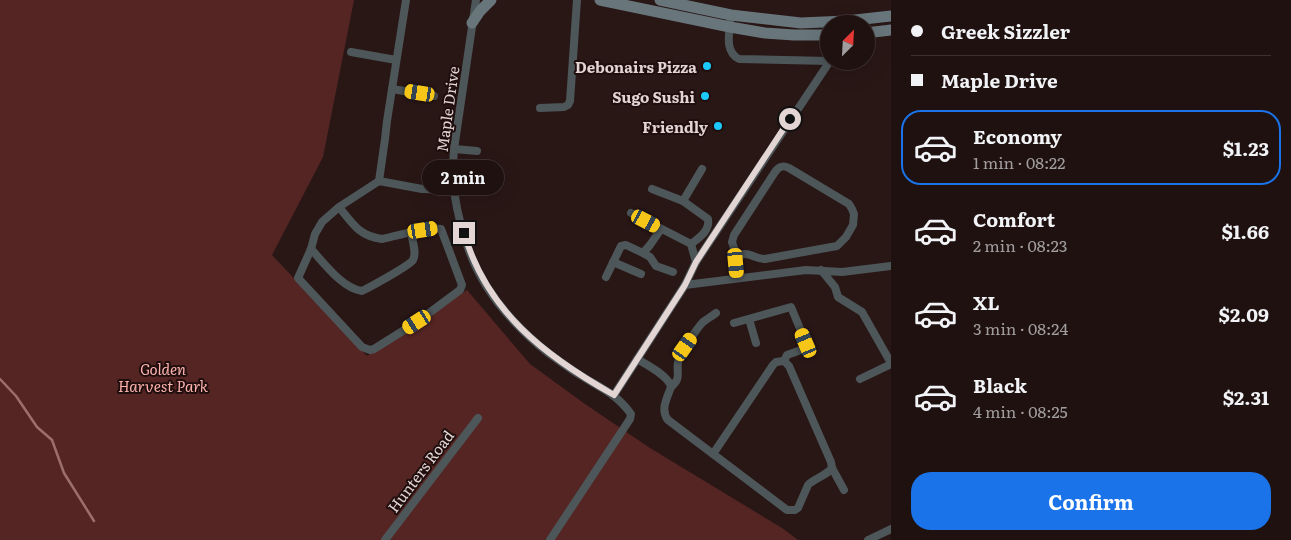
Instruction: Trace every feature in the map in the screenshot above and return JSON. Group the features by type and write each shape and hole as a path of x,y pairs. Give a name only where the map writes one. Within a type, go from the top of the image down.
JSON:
{"street":[{"path":"379,181 406,0"},
{"name":"Maple Drive","path":"476,0 454,149 453,172 454,190 468,247 487,288 519,326 556,359 580,376 614,395"},
{"path":"472,23 491,0"},
{"path":"540,108 564,106 568,105 570,101 577,0"},
{"path":"600,0 765,33 820,35"},
{"path":"660,0 731,15 801,23 891,16"},
{"path":"731,15 730,46 732,54 739,59 820,61"},
{"path":"875,31 891,30"},
{"path":"351,52 396,60"},
{"path":"550,540 630,418 631,414 625,405 614,395 685,285 696,262 823,70"},
{"path":"392,89 434,96"},
{"path":"454,149 477,151"},
{"path":"737,257 744,254 756,258 765,258 837,246 851,230 854,219 852,209 848,204 790,168 781,166 775,172 734,235 732,242 737,257 737,278"},
{"path":"684,202 702,169"},
{"path":"339,207 358,230 373,238 382,239 411,232 441,229 461,282 462,288 417,322 374,350 362,347 298,278 319,226 326,217 339,207 379,181 422,189 454,190"},
{"path":"652,189 684,202 709,220 702,235 691,244"},
{"path":"631,213 691,244 696,262"},
{"path":"643,253 661,229"},
{"path":"311,249 341,281 355,289 362,290 369,288 413,260 411,232"},
{"path":"606,277 621,246 624,245 650,257 656,266 673,272"},
{"path":"613,262 641,274"},
{"path":"685,285 806,270 842,272 891,266"},
{"path":"821,270 835,287 838,297 862,312 891,363 860,379"},
{"path":"734,323 791,307 806,343 801,350 787,356 784,361"},
{"path":"716,313 702,324 685,347 678,362 678,376 671,387 664,407 664,416 787,510 791,511 798,508 811,482 829,472 832,468"},
{"path":"749,319 756,343"},
{"path":"637,359 669,380 671,387"},
{"path":"713,454 776,362 784,361"},
{"path":"784,361 789,366 832,468 844,490"},
{"name":"Hunters Road","path":"385,540 478,418"},
{"path":"868,540 891,529"}],"green space":[{"name":"Golden Harvest Park","path":"0,0 354,0 323,157 272,255 367,356 467,290 530,364 650,448 782,528 798,540 0,540"}],"waterway":[{"path":"0,379 16,396 37,427 52,440 64,473 94,521"}],"place":[{"name":"Debonairs Pizza","path":"707,66"},
{"name":"Sugo Sushi","path":"705,96"},
{"name":"Friendly","path":"718,126"}],"route":[{"path":"464,233 468,247 487,288 519,326 556,359 580,376 614,395 685,285 696,262 790,119"}]}
